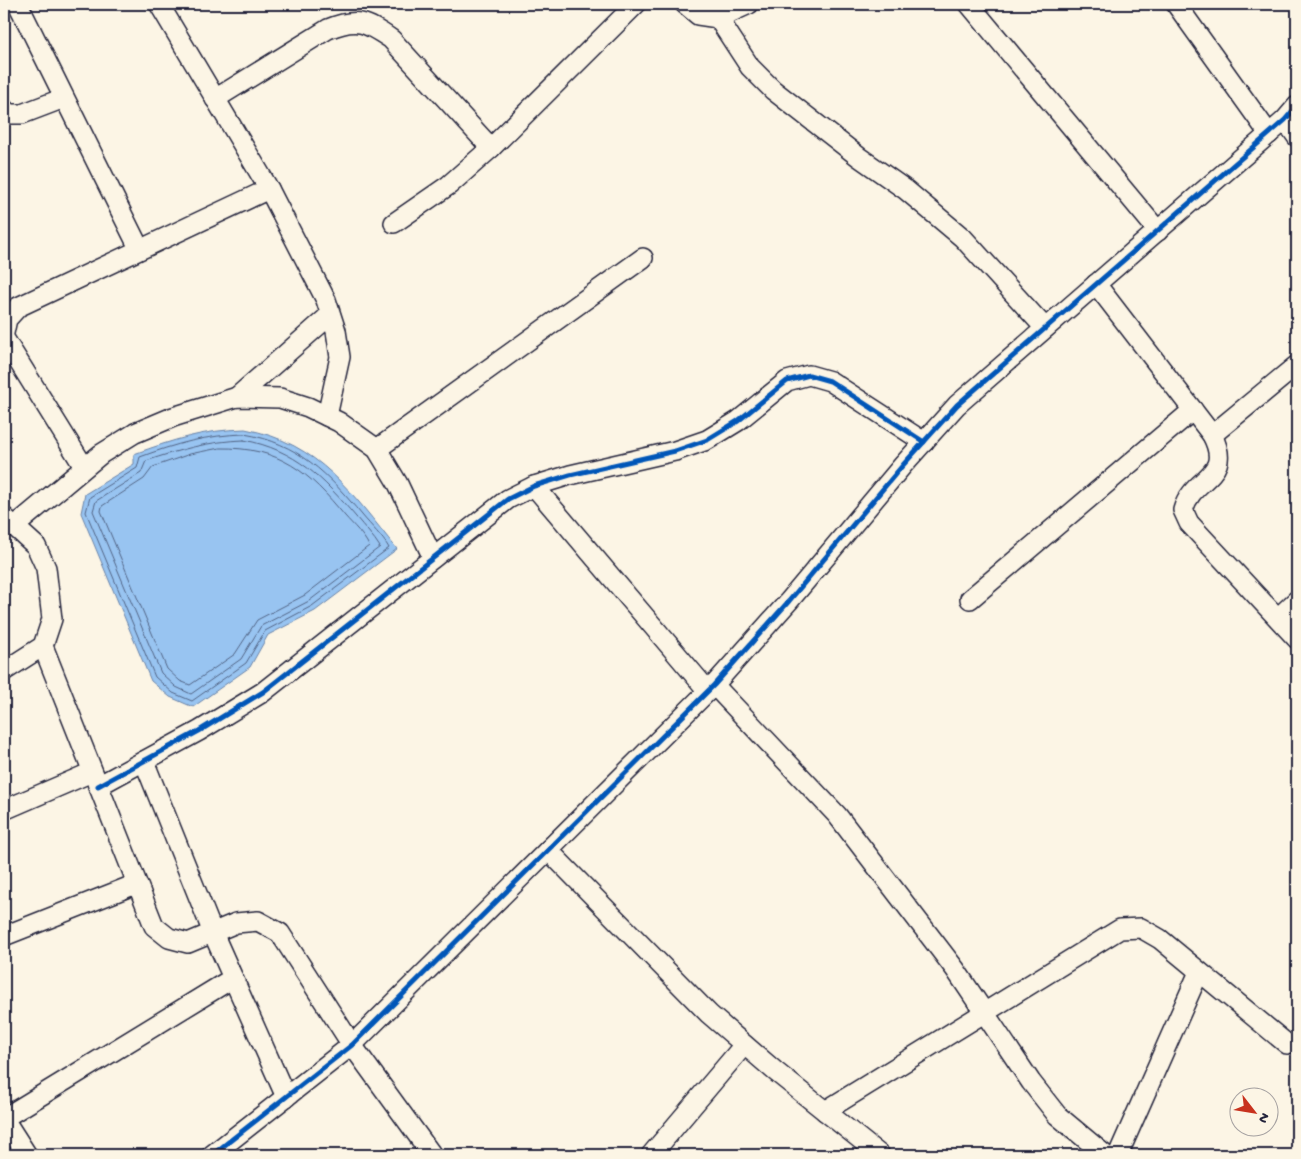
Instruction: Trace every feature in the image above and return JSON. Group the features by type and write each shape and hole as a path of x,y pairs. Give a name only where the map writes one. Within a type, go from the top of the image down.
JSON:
{"street":[{"path":"18,4 140,248"},
{"path":"159,4 269,189 326,300 336,331 340,358 327,416"},
{"path":"394,223 448,185 491,148 636,4"},
{"path":"685,4 698,15 718,18 749,4"},
{"path":"970,4 1158,231"},
{"path":"1176,4 1270,134"},
{"path":"718,18 750,67 773,90 859,157 906,190 957,232 1045,328"},
{"path":"215,98 328,29 346,22 360,21 374,27 391,39 491,148"},
{"path":"4,109 8,114 22,114 64,98"},
{"path":"212,1155 352,1045 711,688 789,601 957,405 1270,134 1291,113"},
{"path":"1291,113 1297,137"},
{"path":"4,332 7,319 18,307 269,189"},
{"path":"377,449 643,258"},
{"path":"1096,284 1212,435 1219,448 1220,458 1215,470 1186,499 1183,510 1189,523 1297,639"},
{"path":"237,397 330,315"},
{"path":"4,338 84,467"},
{"path":"1212,435 1297,365"},
{"path":"4,810 144,761 234,711 263,692 508,499 534,486 675,451 707,440 738,421 787,381 809,375 830,381 924,442"},
{"path":"431,1155 352,1045 280,933 258,921 236,923 188,943 169,938 154,926 43,646 52,618 46,568 36,546 9,521 101,454 135,433 173,417 237,397 280,398 340,422 377,449 398,484 433,558"},
{"path":"970,599 1193,410"},
{"path":"534,486 711,688 837,815 955,969 1031,1082 1057,1115 1105,1155"},
{"path":"1278,618 1297,600"},
{"path":"4,671 43,646"},
{"path":"144,761 213,933 286,1096"},
{"path":"548,850 679,986 744,1045 880,1155"},
{"path":"4,936 136,884"},
{"path":"825,1111 1120,929 1141,928 1160,939 1287,1044"},
{"path":"1118,1155 1200,972"},
{"path":"27,1155 6,1127 233,978"},
{"path":"651,1155 744,1045"}],"water":[{"path":"245,429 271,436 294,446 314,459 349,491 397,549 315,611 268,635 250,667 193,707 170,697 151,681 81,513 85,494 134,464 134,454 188,437 215,431"}],"cycle path":[{"path":"212,1155 352,1045 714,685 789,601 903,465 957,405 1285,120 1297,106"},
{"path":"98,786 199,731 263,692 508,499 534,486 570,475 675,451 707,440 738,421 787,381 809,375 830,381 924,442"}]}
